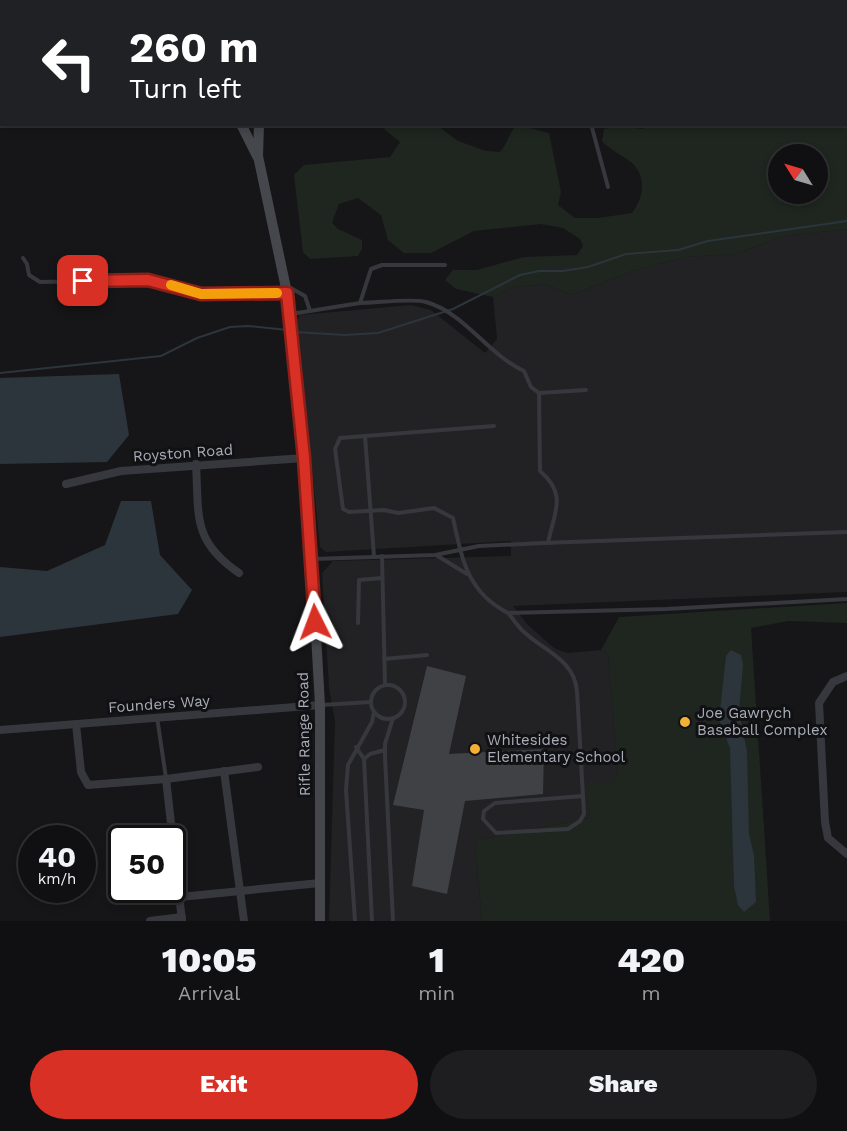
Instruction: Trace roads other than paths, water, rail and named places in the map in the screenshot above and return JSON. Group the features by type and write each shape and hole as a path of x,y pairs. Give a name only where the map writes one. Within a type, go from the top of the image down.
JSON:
{"main road":[{"name":"Rifle Range Road","path":"242,126 258,156"},
{"name":"Rifle Range Road","path":"259,126 258,156 287,289 312,560 320,705 320,921"}],"street":[{"name":"Royston Road","path":"66,484 121,471 304,458"},
{"path":"196,464 201,534 219,559 239,573"},
{"path":"847,676 833,682 819,703 825,822 828,838 847,854"},
{"name":"Founders Way","path":"0,730 320,705"},
{"path":"76,724 81,772 88,785 166,779 258,766"},
{"path":"224,771 244,921"},
{"path":"166,779 171,825"},
{"path":"186,896 320,883"},
{"path":"150,921 182,919 181,903"}],"lane":[{"path":"592,126 608,187"},
{"path":"22,258 27,264 29,275 40,282 148,280 201,294 287,289 305,296 310,311"},
{"path":"360,303 371,269 382,265 445,265"},
{"path":"290,315 360,303 424,302 458,318 504,362 524,371 531,387 539,393 586,390"},
{"path":"539,393 540,471 552,481 558,493 548,543"},
{"path":"467,574 453,518 434,508 411,513 349,512 341,506 335,449 340,438 494,426"},
{"path":"365,436 374,556"},
{"path":"312,560 435,555 460,549 548,543 847,532"},
{"path":"435,555 467,574 498,608 508,613 525,633 553,652 575,678 584,814 574,826 568,829 496,832 483,819 484,811 495,804 582,796"},
{"path":"382,556 385,685"},
{"path":"358,623 359,580 382,578"},
{"path":"508,613 666,609 847,599"},
{"path":"384,658 427,655"},
{"path":"355,921 346,790 348,765 372,722 374,712 371,702 375,691 385,685 396,687 404,695 404,707 393,718 385,750 393,921"},
{"path":"320,705 371,702"},
{"path":"374,712 382,718 393,718"},
{"path":"157,717 166,779"},
{"path":"356,747 364,759 372,921"},
{"path":"364,759 385,750"}],"waterway":[{"path":"295,332 345,335 378,333 453,309 520,275 588,267 626,254 678,250 708,241 847,221"},
{"path":"0,373 161,356 197,338 230,327 248,326 287,330"}],"place":[{"name":"Joe Gawrych Baseball Complex","path":"685,722"},
{"name":"Whitesides Elementary School","path":"475,749"}]}
